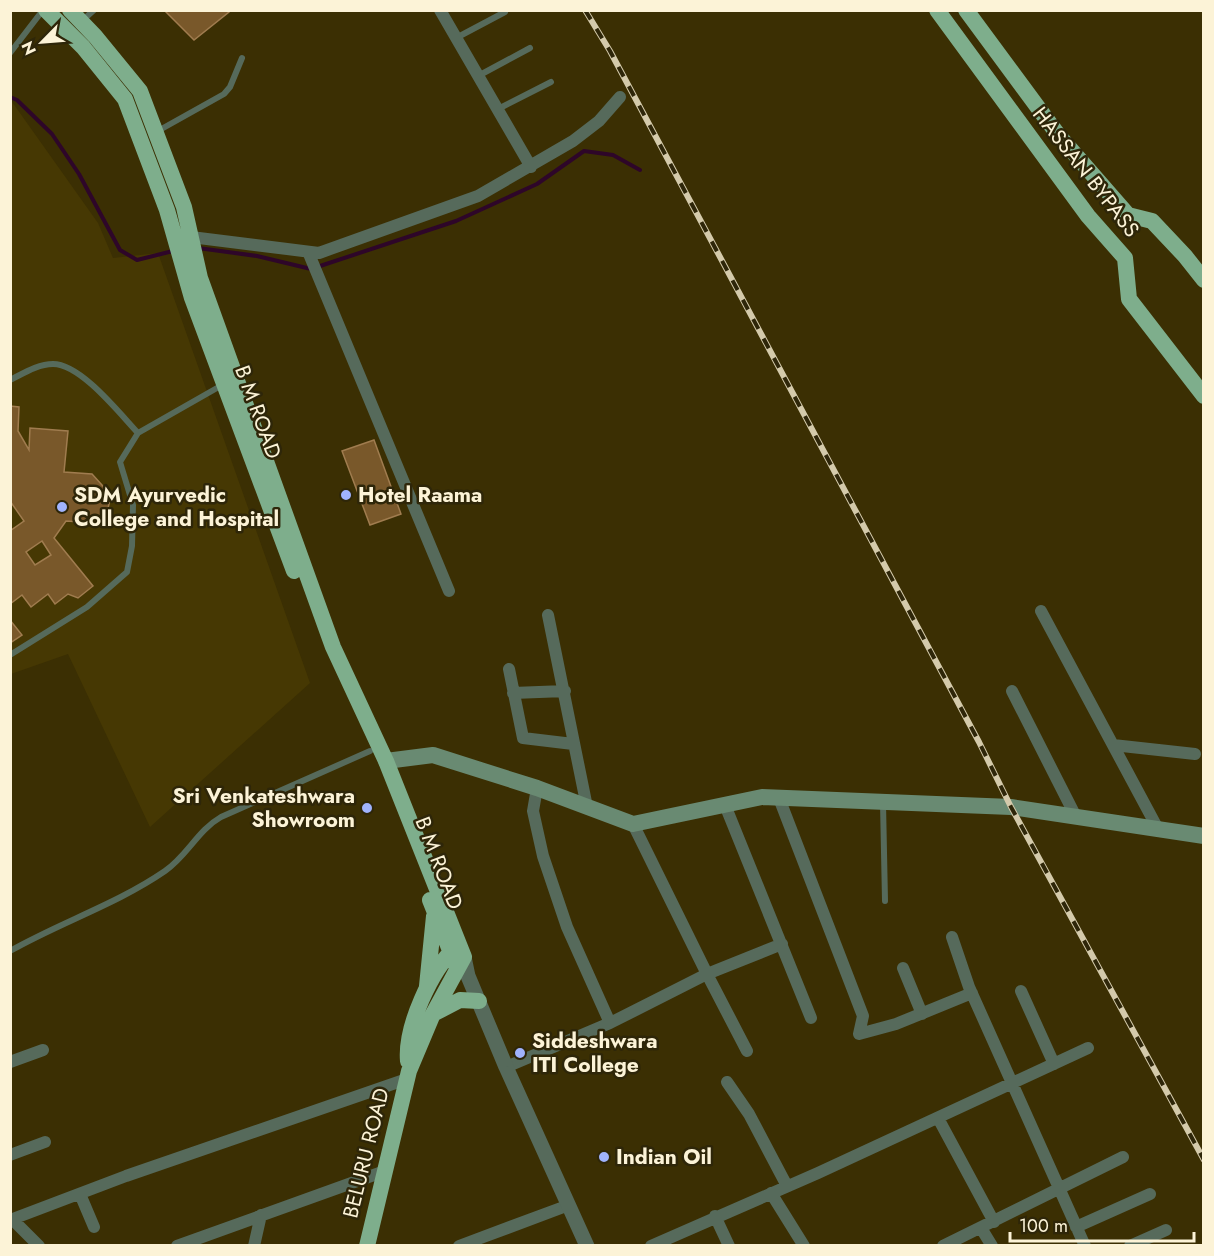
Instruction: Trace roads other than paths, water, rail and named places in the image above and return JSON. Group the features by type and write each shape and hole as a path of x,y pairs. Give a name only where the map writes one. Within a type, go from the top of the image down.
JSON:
{"highway":[{"name":"B M ROAD","path":"45,10 140,91 184,207 189,266 224,384 319,637 370,751 434,914 459,959"},
{"name":"HASSAN BYPASS","path":"937,10 1082,207 1125,258 1129,299 1203,396"},
{"name":"HASSAN BYPASS","path":"966,10 1059,136 1128,215 1152,221 1185,256 1203,280"},
{"name":"B M ROAD","path":"82,14 125,99 167,210 186,242"},
{"name":"B M ROAD","path":"189,266 333,647 386,761 459,959"},
{"path":"427,987 434,914"},
{"name":"BELURU ROAD","path":"408,1075 407,1058 418,1010 427,987 459,959"},
{"name":"BELURU ROAD","path":"367,1245 408,1075 459,959"},
{"path":"433,1014 460,1000 478,1001"}],"main road":[{"path":"386,761 433,755 537,788 633,824 762,797 1011,807 1203,836"}],"street":[{"path":"440,10 531,167"},
{"path":"186,242 309,254 320,253 478,196 531,167 599,121 620,97"},
{"path":"309,254 448,591"},
{"path":"1041,611 1158,829"},
{"path":"548,615 587,807"},
{"path":"509,669 520,735 525,740 573,744"},
{"path":"513,693 565,691"},
{"path":"1012,691 1075,815"},
{"path":"1113,745 1195,754"},
{"path":"537,788 533,811 543,856 567,927 610,1023"},
{"path":"779,798 863,1016 860,1034 896,1024 972,993"},
{"path":"725,805 812,1018"},
{"path":"633,824 747,1051"},
{"path":"952,937 972,993 1014,1083 1076,1227 1080,1244"},
{"path":"506,1067 610,1023 707,974 782,944"},
{"name":"B M ROAD","path":"459,959 588,1245"},
{"path":"903,968 922,1014"},
{"path":"1021,991 1054,1064"},
{"path":"651,1245 938,1118 1088,1048"},
{"path":"10,1062 43,1050"},
{"path":"39,1245 11,1220 408,1075"},
{"path":"727,1082 749,1114 787,1186"},
{"path":"938,1118 994,1221"},
{"path":"10,1155 45,1142"},
{"path":"943,1245 1123,1157"},
{"path":"177,1245 385,1171"},
{"path":"771,1193 804,1245"},
{"path":"80,1194 94,1227"},
{"path":"1076,1227 1150,1194"},
{"path":"459,1245 569,1205"},
{"path":"254,1245 261,1215"},
{"path":"715,1216 729,1245"},
{"path":"981,1228 992,1245"},
{"path":"1130,1245 1166,1230"}],"lane":[{"path":"10,53 45,10"},
{"path":"456,38 505,12"},
{"path":"478,76 530,48"},
{"path":"155,132 224,94 230,87 242,58"},
{"path":"497,110 551,82"},
{"path":"10,380 38,366 55,364 72,370 105,397 138,433"},
{"path":"10,655 87,607 127,572 132,546 133,505 120,462 138,433 224,384"},
{"path":"10,951 127,895 159,875 193,845 204,829 221,817 370,751"},
{"path":"883,802 885,901"}],"waterway":[{"path":"10,97 17,100 52,134 79,174 120,250 137,260 173,251"},
{"path":"198,248 257,256 311,269 456,221 537,184 584,151 613,155 640,170"}],"railway":[{"path":"585,10 610,51 979,742 1011,807 1204,1160"}],"place":[{"name":"Hotel Raama","path":"346,495"},
{"name":"SDM Ayurvedic College and Hospital","path":"62,507"},
{"name":"Sri Venkateshwara Showroom","path":"367,808"},
{"name":"Siddeshwara ITI College","path":"520,1053"},
{"name":"Indian Oil","path":"604,1157"}]}
